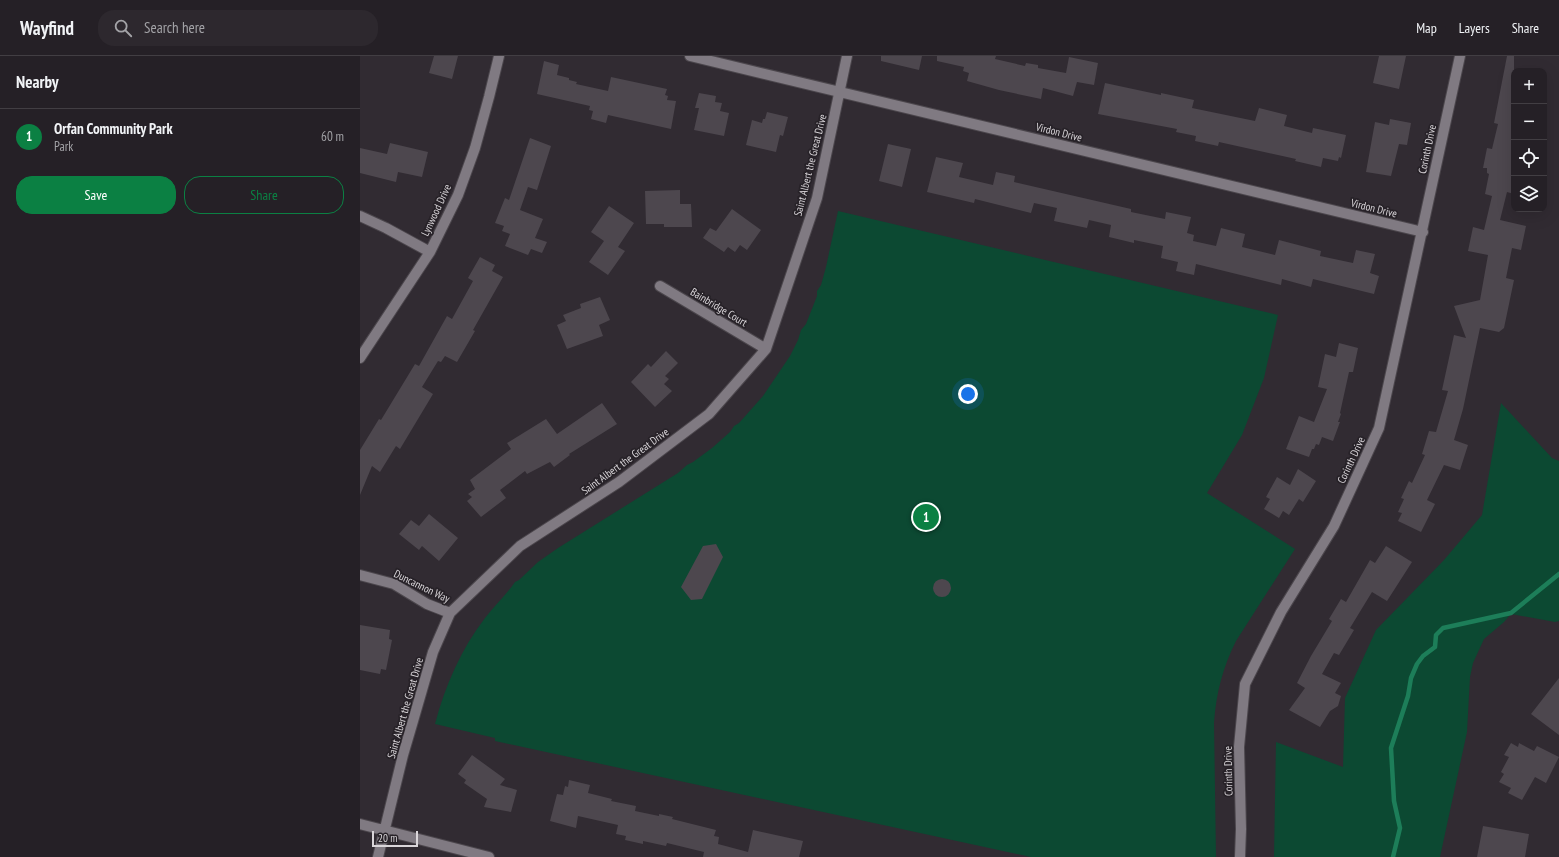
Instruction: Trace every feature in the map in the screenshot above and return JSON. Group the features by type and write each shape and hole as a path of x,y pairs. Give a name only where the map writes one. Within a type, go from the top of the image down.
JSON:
{"street":[{"name":"Lynwood Drive","path":"360,358 430,252 460,188 477,140 499,56"},
{"name":"Virdon Drive","path":"690,56 1423,232"},
{"name":"Saint Albert the Great Drive","path":"378,857 403,755 433,652 450,613 520,546 619,482 709,414 766,349 817,198 847,56"},
{"name":"Corinth Drive","path":"1240,857 1241,829 1239,747 1245,684 1281,612 1334,526 1379,428 1423,232 1460,56"},
{"path":"360,216 386,228 430,252"},
{"name":"Bainbridge Court","path":"660,286 766,349"},
{"name":"Duncannon Way","path":"360,575 394,584 427,604 450,613"},
{"path":"360,824 489,857"}],"green space":[{"path":"838,211 1278,315 1264,378 1242,435 1207,493 1295,549 1236,641 1227,661 1221,680 1216,701 1214,723 1216,857 1031,857 495,741 495,738 435,724 449,682 468,642 485,618 515,582 538,562 558,548 678,473 712,448 739,423 763,396 790,356 801,330 806,324 817,296 817,291 821,285"},
{"path":"1501,403 1552,458 1559,461 1559,621 1555,622 1511,614 1484,639 1473,663 1470,677 1467,732 1440,857 1274,857 1276,742 1343,767 1345,698 1376,630 1444,560 1482,515"}],"building":[{"path":"434,56 458,56 452,79 429,73"},
{"path":"881,56 922,56 919,70 881,61"},
{"path":"937,56 996,56 995,59 1025,66 1026,63 1038,65 1038,68 1066,73 1069,57 1098,63 1094,85 1077,82 1073,96 1043,88 1041,99 967,81 969,73 963,71 964,67 937,61"},
{"path":"1379,56 1406,56 1399,89 1373,83"},
{"path":"1507,56 1514,56 1514,68 1511,68 1511,193 1507,192 1500,220 1526,226 1521,250 1512,248 1506,278 1514,280 1504,328 1499,332 1480,328 1463,409 1454,440 1468,445 1460,470 1444,465 1427,500 1435,504 1421,532 1398,521 1402,513 1398,512 1404,499 1401,498 1409,481 1412,483 1425,455 1422,454 1429,431 1436,432 1448,391 1442,390 1454,335 1466,338 1454,306 1480,300 1488,255 1468,251 1473,227 1484,230 1492,196 1485,194 1489,174 1487,173 1487,168 1483,168 1487,148 1492,149 1498,124 1494,123"},
{"path":"544,61 559,65 557,75 569,78 569,80 577,82 576,84 608,91 611,77 667,89 665,95 668,96 667,100 676,101 671,129 608,115 606,123 591,119 593,111 589,110 590,106 537,94"},
{"path":"1105,83 1161,95 1161,93 1194,100 1192,108 1255,121 1259,108 1287,115 1284,126 1312,133 1313,128 1346,135 1341,158 1339,157 1338,161 1323,158 1321,167 1295,161 1296,159 1219,142 1218,146 1195,141 1196,136 1176,132 1177,129 1098,114"},
{"path":"699,93 716,96 715,102 722,103 720,111 729,113 724,136 694,130 699,108 695,108"},
{"path":"767,112 788,117 783,136 780,135 776,152 746,145 752,120 762,123"},
{"path":"1390,119 1411,123 1407,145 1399,144 1391,176 1366,172 1375,122 1389,125"},
{"path":"530,138 551,146 537,190 528,187 520,210 543,219 535,238 547,242 542,253 531,249 528,255 505,246 510,234 502,231 504,226 495,223 505,198 509,200"},
{"path":"390,143 428,152 422,177 398,172 396,182 360,173 360,148 387,154"},
{"path":"888,144 911,149 902,187 879,181"},
{"path":"936,157 963,163 959,177 993,185 996,172 1015,176 1014,182 1131,209 1131,212 1165,219 1166,212 1191,217 1187,233 1194,235 1193,241 1216,246 1221,228 1245,234 1242,247 1275,255 1279,240 1321,251 1320,256 1353,263 1356,250 1375,254 1370,273 1379,276 1374,294 1313,279 1311,287 1282,279 1281,285 1196,264 1194,275 1176,271 1178,262 1161,258 1163,246 1134,240 1134,243 1109,237 1111,225 1089,220 1087,228 1054,221 1057,208 1034,203 1031,213 975,199 974,203 927,192"},
{"path":"680,190 680,204 691,204 692,227 664,227 664,224 646,224 645,191"},
{"path":"609,206 634,223 618,247 625,251 608,275 589,262 604,241 591,232"},
{"path":"732,209 761,230 747,250 740,245 735,252 728,247 724,252 703,238 710,228 716,231"},
{"path":"480,257 495,265 492,271 503,277 457,362 445,356 441,362 438,361 422,387 433,394 400,449 396,446 380,472 372,466 360,495 360,450 379,419 381,420 415,364 419,366 447,316 452,319 473,281 468,278"},
{"path":"600,297 610,320 599,325 603,336 567,349 557,325 566,321 563,315 581,308 580,304"},
{"path":"1339,343 1358,348 1353,372 1349,372 1341,414 1338,422 1340,422 1333,441 1322,437 1319,445 1316,444 1314,449 1312,449 1309,457 1286,449 1299,416 1314,422 1327,389 1318,387 1325,354 1336,357"},
{"path":"666,351 678,363 665,376 669,379 664,384 672,391 655,407 631,382 648,364 651,367"},
{"path":"602,403 617,424 569,454 570,455 554,467 550,462 527,474 525,471 500,490 506,498 481,517 467,501 472,497 468,494 475,489 470,480 511,449 507,443 546,419 557,434"},
{"path":"1298,469 1316,481 1303,502 1299,499 1289,515 1283,511 1279,518 1264,509 1270,499 1266,497 1277,477 1290,485"},
{"path":"429,514 458,538 439,561 422,546 419,550 399,534 411,520 419,526"},
{"path":"716,544 723,557 702,599 691,600 681,587 703,546"},
{"path":"1386,546 1412,562 1387,601 1372,592 1350,628 1354,630 1339,655 1334,653 1322,674 1341,683 1335,693 1341,696 1338,706 1330,711 1320,727 1289,710 1305,688 1297,683 1332,621 1329,619 1341,599 1346,602 1370,560 1375,563"},
{"path":"942,579 948,582 951,588 948,594 942,597 936,594 933,588 936,582"},
{"path":"360,625 390,630 389,639 392,640 386,670 381,669 380,674 360,670"},
{"path":"1559,678 1559,735 1531,714"},
{"path":"1511,743 1518,747 1519,743 1534,751 1537,746 1559,757 1546,783 1535,777 1522,800 1508,793 1511,788 1499,782 1504,774 1501,772 1509,757 1504,755"},
{"path":"472,755 505,779 500,785 517,790 511,812 484,807 487,799 464,783 466,780 458,774"},
{"path":"569,780 590,785 588,793 612,799 611,801 636,806 635,811 673,817 672,819 716,830 714,836 719,837 718,844 748,852 753,830 803,841 799,857 703,857 704,852 667,843 666,846 643,841 643,844 625,840 626,836 616,834 618,825 578,816 576,828 550,821 557,794 563,795 565,786 568,787"},
{"path":"1483,826 1529,834 1525,857 1477,857"}],"waterway":[{"path":"1393,857 1400,828 1394,801 1391,748 1408,696 1411,678 1417,664 1423,656 1435,647 1436,635 1443,628 1511,613 1559,574"}],"place":[{"name":"Orfan Community Park","path":"926,517"}]}
